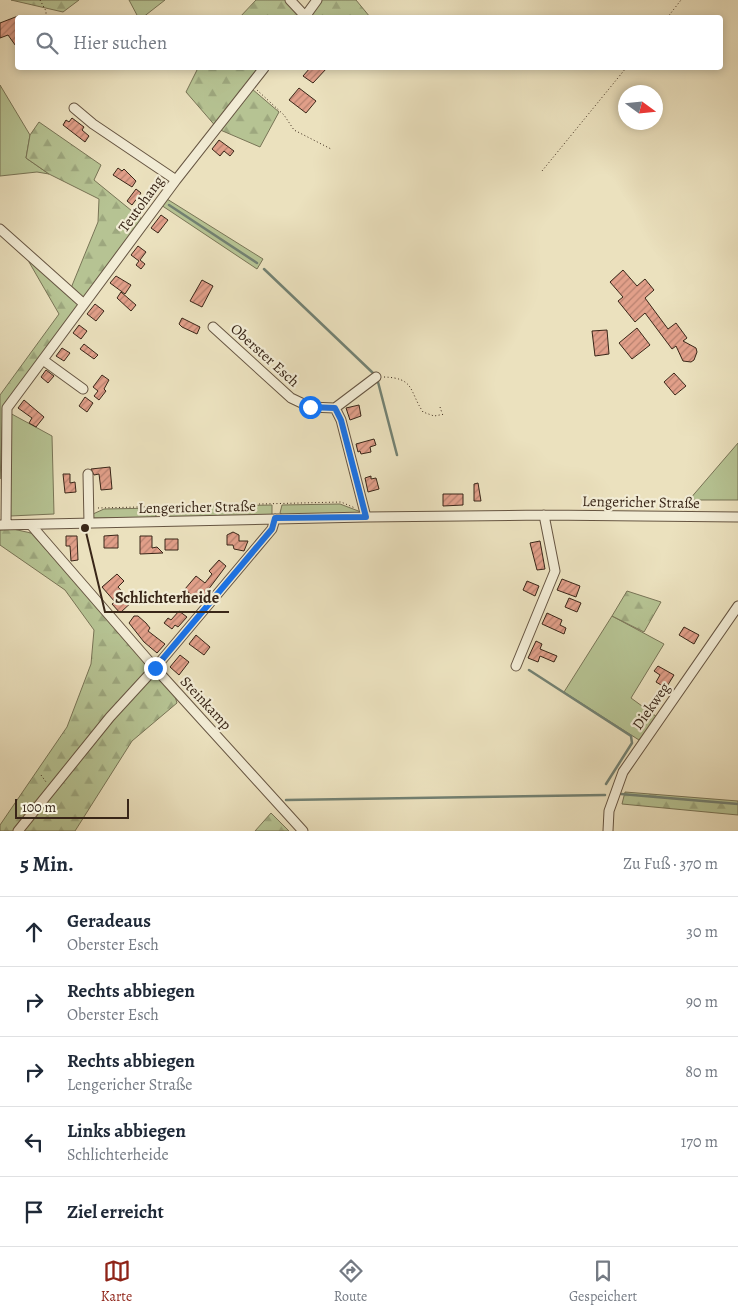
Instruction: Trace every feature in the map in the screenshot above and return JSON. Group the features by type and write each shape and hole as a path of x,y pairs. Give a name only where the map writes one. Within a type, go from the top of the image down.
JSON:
{"street":[{"path":"290,0 302,15"},
{"path":"306,15 317,0"},
{"name":"Teutohang","path":"3,525 6,411 176,180 262,70"},
{"path":"74,108 93,124 176,180"},
{"path":"0,230 84,304"},
{"name":"Oberster Esch","path":"213,327 291,398 310,407 335,408"},
{"path":"43,360 84,389"},
{"path":"366,517 341,420 335,408 376,377"},
{"path":"88,474 88,523"},
{"path":"516,666 555,571 544,515"},
{"name":"Lengericher Straße","path":"3,525 275,518 544,515 738,517"},
{"path":"18,831 110,717 155,668 272,529 275,518"},
{"name":"Steinkamp","path":"31,525 155,668 303,831"},
{"name":"Diekweg","path":"608,831 609,811 623,772 738,606"}],"path":[{"path":"40,0 46,15"},
{"path":"669,15 681,0"},
{"path":"542,171 624,70"},
{"path":"251,85 270,100 284,115 294,130 330,149"},
{"path":"376,377 403,379 414,392 423,412 434,416 444,414 440,407"}],"green space":[{"path":"11,0 79,0 63,12"},
{"path":"129,0 165,0 146,15 137,15"},
{"path":"256,0 295,0 304,11 313,0 356,0 368,15 242,15"},
{"path":"197,70 267,70 252,89 279,112 260,147 218,129 186,92"},
{"path":"0,85 30,135 26,158 49,174 37,172 0,176"},
{"path":"39,122 101,165 94,180 143,220 85,299 71,288 98,222 99,199 49,174 26,158 30,135"},
{"path":"167,199 263,259 257,269 161,205"},
{"path":"30,260 58,283 79,306 3,410 0,479 0,395 59,314 29,262"},
{"path":"8,412 52,436 54,514 10,516"},
{"path":"738,443 738,500 689,500"},
{"path":"340,504 361,512 359,514 283,515 280,513 282,505"},
{"path":"272,505 272,515 161,518 161,509 163,507"},
{"path":"156,508 156,518 92,518 93,514 104,509"},
{"path":"13,529 31,533 145,660 148,669 14,831 0,831 0,825 67,727 91,664 94,630 65,590 0,545 0,530"},
{"path":"627,591 661,602 644,632 612,616"},
{"path":"612,616 664,644 631,698 657,717 639,740 564,692"},
{"path":"152,674 157,674 174,693 177,703 132,741 75,831 21,831"},
{"path":"625,792 738,801 738,815 622,804"},
{"path":"271,813 289,831 255,831"}],"building":[{"path":"15,17 15,45 8,35 0,38 0,23"},
{"path":"308,70 325,70 313,83 303,76"},
{"path":"299,88 316,101 306,113 289,100"},
{"path":"72,118 84,127 82,130 89,136 85,142 63,125 66,120 69,122"},
{"path":"219,140 234,151 230,156 224,151 220,156 212,149"},
{"path":"118,168 122,171 124,169 136,181 132,187 113,175"},
{"path":"136,189 141,193 132,205 127,201"},
{"path":"161,215 168,220 158,233 151,228"},
{"path":"138,246 146,252 140,260 145,264 141,269 136,265 139,261 131,255"},
{"path":"623,270 637,286 645,279 654,290 645,298 668,329 676,323 687,338 683,341 696,348 697,352 694,360 691,362 683,361 676,346 672,349 645,313 635,322 618,301 623,297 610,282"},
{"path":"116,276 131,285 125,294 110,283"},
{"path":"202,280 213,286 202,307 190,301"},
{"path":"121,292 136,305 131,311 117,298"},
{"path":"95,304 104,311 96,321 87,314"},
{"path":"182,318 200,327 197,334 179,324"},
{"path":"79,325 87,331 81,339 73,333"},
{"path":"637,328 650,345 632,359 619,343"},
{"path":"607,330 609,354 595,356 592,331"},
{"path":"84,344 98,355 94,359 80,349"},
{"path":"62,348 70,353 64,361 56,356"},
{"path":"46,370 54,376 48,383 41,377"},
{"path":"674,373 686,386 675,395 664,382"},
{"path":"102,375 109,380 104,389 106,391 99,400 94,396 98,391 93,387"},
{"path":"85,397 93,403 87,412 79,406"},
{"path":"24,400 44,417 36,427 29,423 32,418 18,408"},
{"path":"359,405 361,416 350,420 346,408"},
{"path":"374,439 376,445 370,447 371,452 361,454 360,451 358,452 356,444"},
{"path":"110,467 112,489 101,490 99,474 94,475 91,469"},
{"path":"63,474 70,474 70,483 75,482 76,492 65,493"},
{"path":"371,476 371,479 376,478 379,489 368,492 365,478"},
{"path":"478,483 481,501 474,501 474,484"},
{"path":"443,494 463,494 463,505 443,506"},
{"path":"233,532 239,535 239,541 248,541 244,551 234,549 233,545 227,545 227,535"},
{"path":"118,535 118,548 104,548 104,536"},
{"path":"66,536 77,536 78,560 71,561 70,546 66,546"},
{"path":"140,536 152,536 152,548 157,547 163,553 140,554"},
{"path":"165,539 178,539 178,550 165,550"},
{"path":"540,541 545,569 537,570 530,543"},
{"path":"219,560 226,566 199,602 185,589 196,576 205,583 212,574 209,571"},
{"path":"117,574 124,581 118,587 127,597 132,593 136,598 120,613 112,604 115,602 102,587"},
{"path":"562,579 580,586 576,597 557,590"},
{"path":"527,581 539,586 535,596 523,590"},
{"path":"569,598 581,603 577,612 565,607"},
{"path":"179,611 187,617 178,627 175,625 172,629 164,623 168,618 171,620"},
{"path":"547,613 562,620 560,625 566,628 564,634 542,624"},
{"path":"134,616 138,616 146,623 150,628 148,631 165,644 157,653 144,642 129,623"},
{"path":"684,627 699,635 694,644 679,635"},
{"path":"196,635 210,647 204,655 189,644"},
{"path":"536,641 542,644 540,649 557,656 554,662 540,656 538,662 528,658"},
{"path":"180,655 189,662 179,675 170,667"},
{"path":"658,666 674,675 666,688 656,682 660,675 654,671"}],"waterway":[{"path":"169,205 257,263"},
{"path":"264,269 373,373"},
{"path":"378,382 397,455"},
{"path":"529,670 631,736 632,743 606,784"},
{"path":"621,794 738,804"},
{"path":"286,800 605,795"}],"place":[{"name":"Schlichterheide","path":"85,528"}],"route":[{"path":"155,668 272,529 275,518 366,517 341,420 335,408 310,407"}]}
